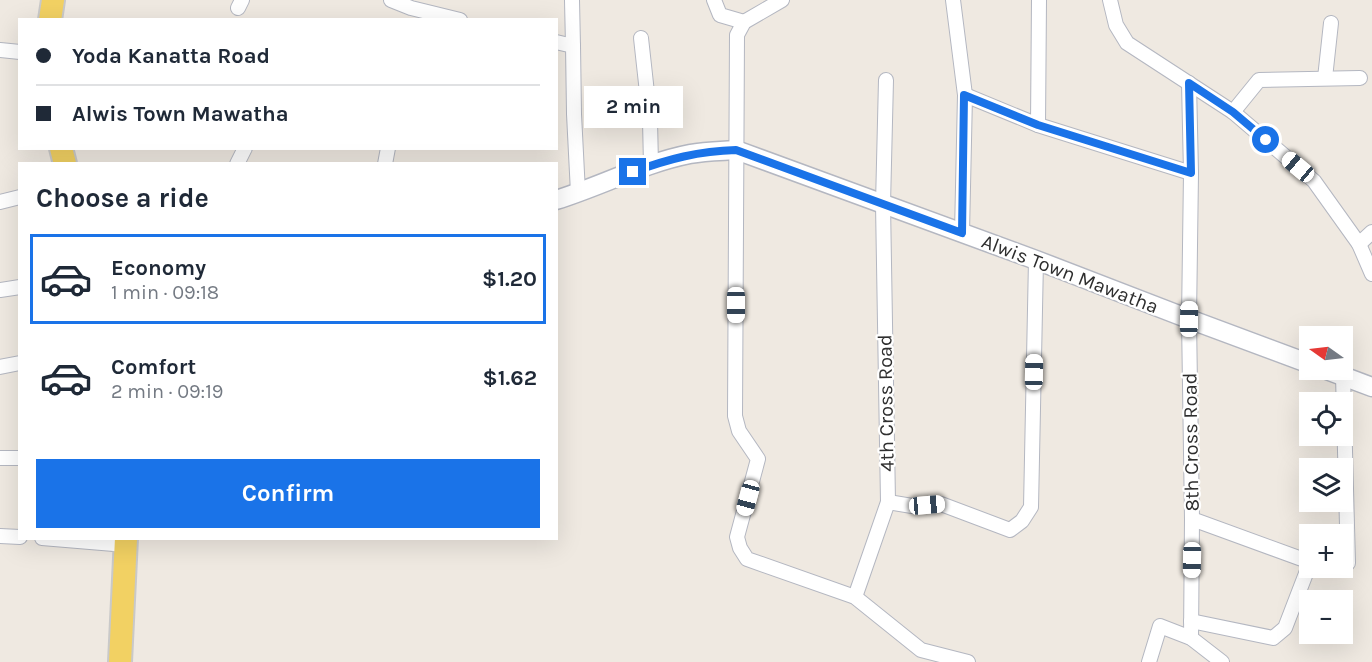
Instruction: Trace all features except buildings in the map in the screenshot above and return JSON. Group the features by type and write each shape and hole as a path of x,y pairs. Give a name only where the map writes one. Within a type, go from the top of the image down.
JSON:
{"main road":[{"path":"50,18 53,0"},
{"path":"120,662 126,542"}],"street":[{"path":"391,0 410,14 443,18"},
{"path":"572,0 578,193"},
{"path":"714,0 720,15 744,22"},
{"path":"782,0 744,22 737,35 735,416 740,431 758,459 737,537 740,548 747,559 855,597 921,650 968,662"},
{"path":"953,0 964,95 962,233"},
{"path":"1038,125 1039,0"},
{"path":"1110,0 1116,24 1127,43 1233,112 1314,181 1359,244 1372,274"},
{"path":"1325,78 1331,23"},
{"path":"641,38 650,120 651,165"},
{"path":"558,42 573,46"},
{"path":"0,50 18,52"},
{"path":"1233,112 1259,80 1360,78"},
{"name":"4th Cross Road","path":"855,597 888,502 883,204 886,80"},
{"name":"8th Cross Road","path":"1189,83 1191,638"},
{"path":"964,95 1038,125 1191,173"},
{"name":"Alwis Town Mawatha","path":"558,199 651,165 688,155 736,150 1299,360"},
{"path":"0,202 18,198"},
{"path":"1359,244 1372,232"},
{"path":"888,502 912,506 941,504 1010,530 1022,521 1031,507 1036,260"},
{"path":"0,290 18,287"},
{"path":"0,366 18,363"},
{"path":"1343,380 1347,524"},
{"path":"1353,380 1372,387"},
{"path":"0,459 18,458"},
{"path":"1192,519 1299,559"},
{"path":"0,536 18,537"},
{"path":"84,540 126,542"},
{"path":"1191,621 1273,638 1285,628 1304,578"},
{"path":"1149,662 1160,626 1191,638 1222,662"}],"route":[{"path":"633,172 688,155 736,150 962,233 964,95 1038,125 1191,173 1189,83 1233,112 1266,140"}]}
